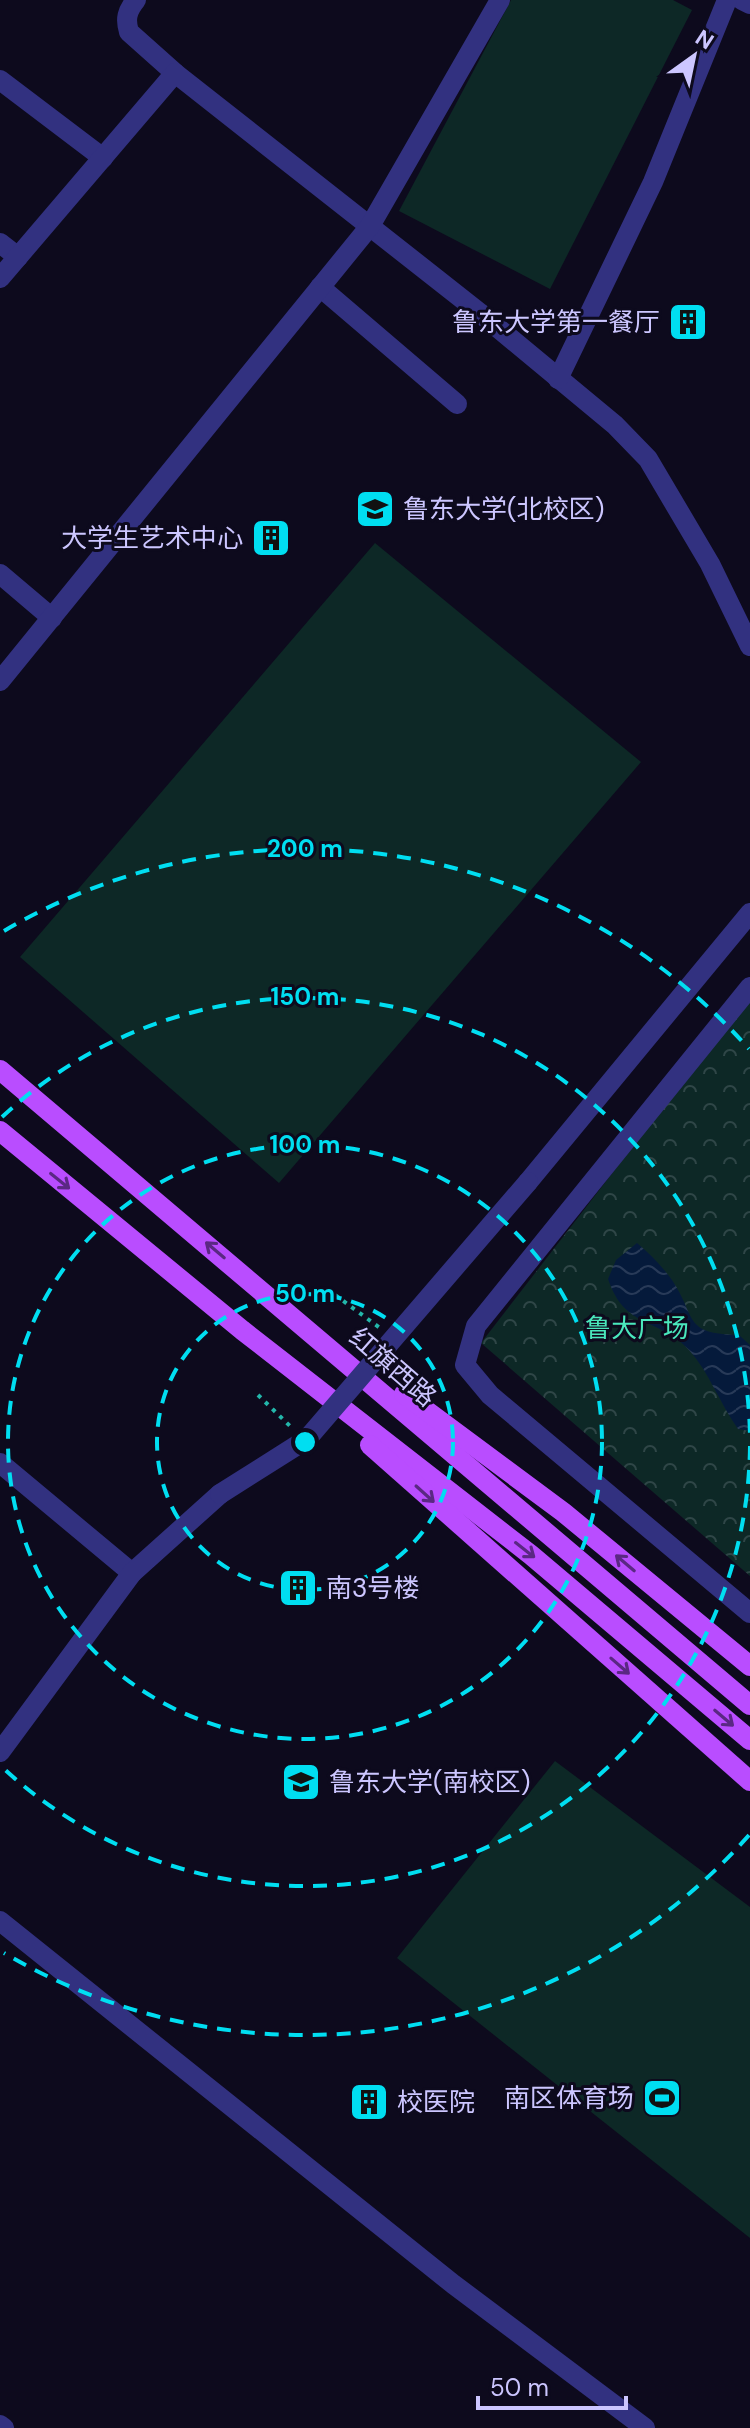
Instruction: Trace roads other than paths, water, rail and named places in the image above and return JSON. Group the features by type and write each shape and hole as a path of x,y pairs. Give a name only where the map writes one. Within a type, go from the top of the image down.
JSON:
{"main road":[{"name":"红旗西路","path":"0,1070 750,1705"},
{"path":"0,1131 242,1330 531,1555 750,1740"},
{"path":"274,1300 563,1512 750,1666"},
{"path":"242,1330 750,1781"}],"lane":[{"path":"136,0 128,9 126,23 129,32 175,73 615,425 648,459 710,564 750,646"},
{"path":"0,681 370,226 500,0"},
{"path":"558,379 653,182 727,0"},
{"path":"742,0 750,4"},
{"path":"0,278 175,73"},
{"path":"0,80 103,158"},
{"path":"0,243 18,257"},
{"path":"320,287 457,404"},
{"path":"0,574 52,618"},
{"path":"0,1752 132,1573 220,1494 307,1439 528,1182 750,913"},
{"path":"750,987 476,1326 465,1365 490,1395 750,1613"},
{"path":"0,1463 132,1573"},
{"path":"0,1921 453,2284 645,2428"}],"water":[{"path":"637,1243 672,1280 699,1327 721,1334 739,1335 750,1345 750,1431 738,1429 703,1368 689,1350 666,1332 633,1315 615,1295 608,1279 616,1260"}],"place":[{"name":"鲁东大学第一餐厅","path":"688,322"},
{"name":"鲁东大学(北校区)","path":"375,509"},
{"name":"大学生艺术中心","path":"271,538"},
{"name":"南3号楼","path":"298,1588"},
{"name":"鲁东大学(南校区)","path":"301,1782"},
{"name":"南区体育场","path":"662,2098"},
{"name":"校医院","path":"369,2102"}],"park label":[{"name":"鲁大广场","path":"637,1328"}]}
